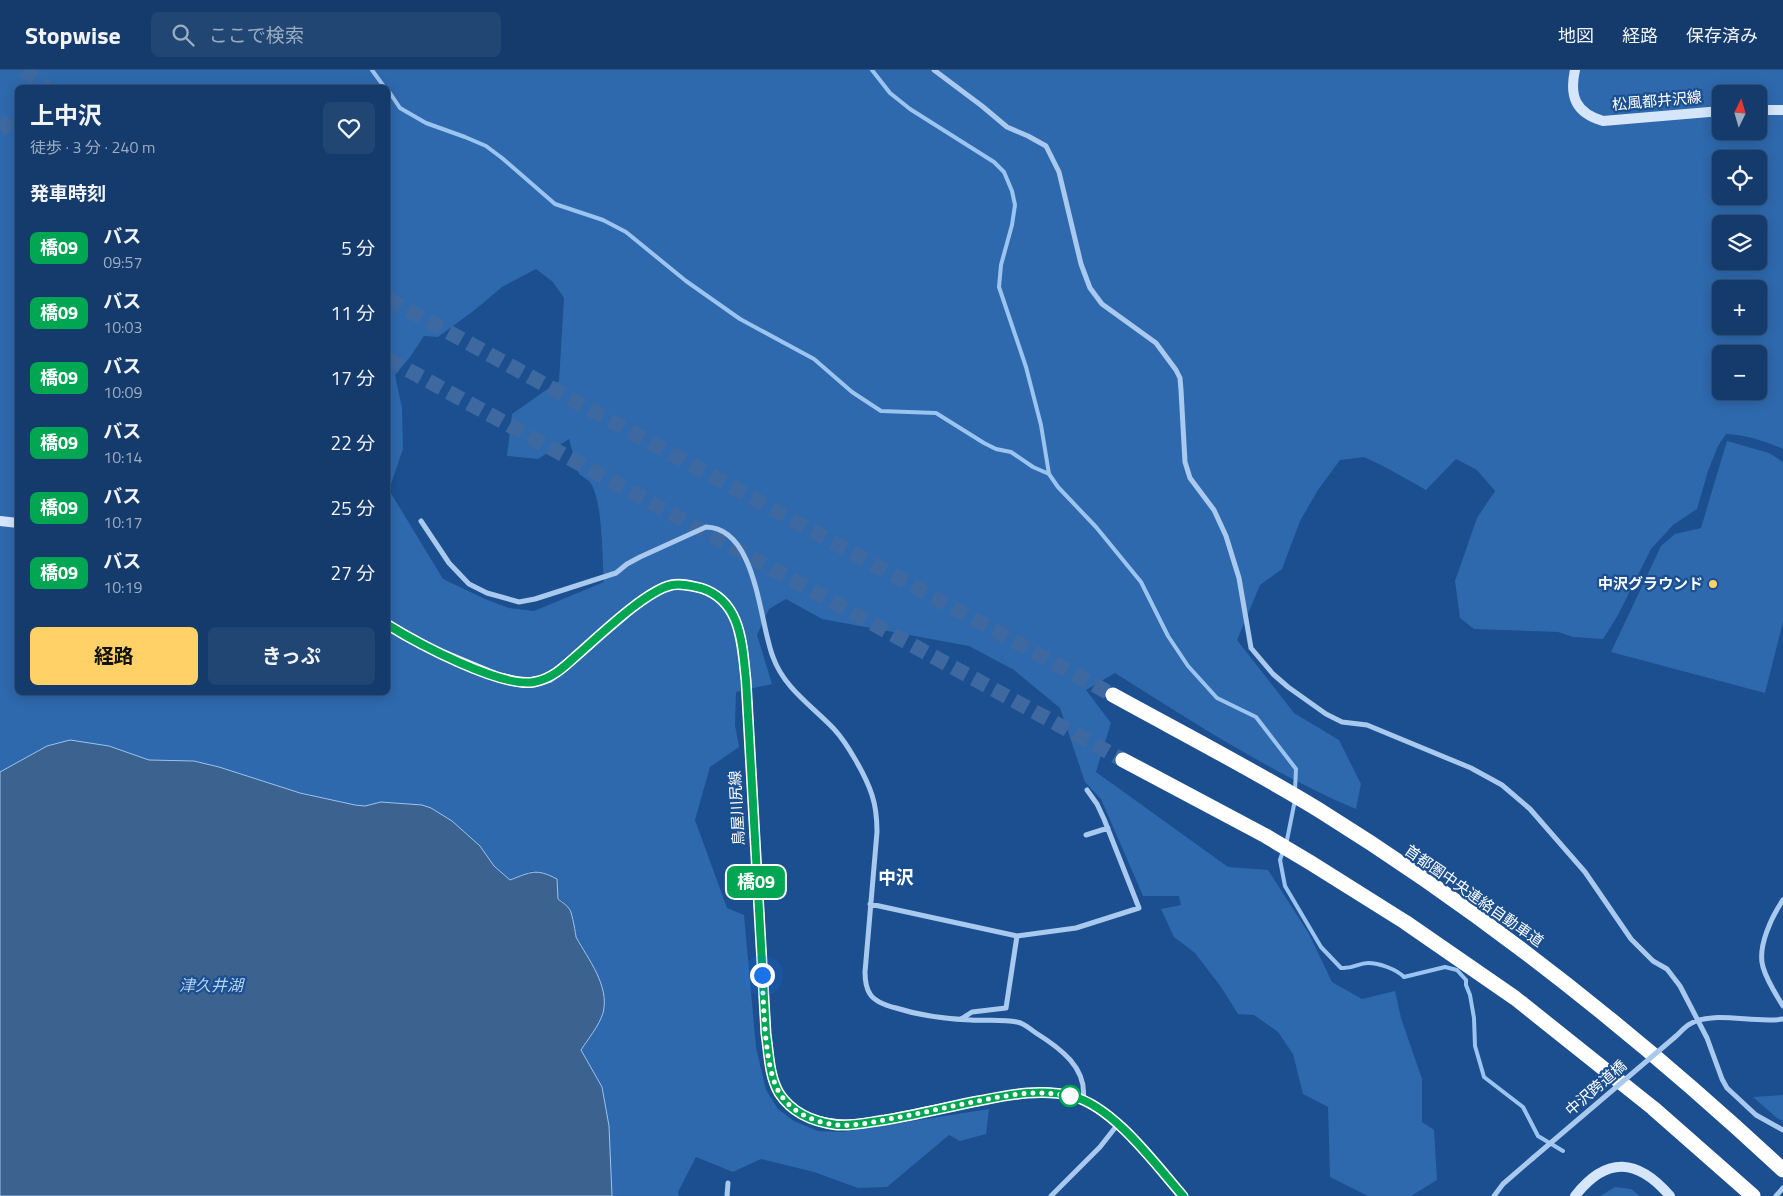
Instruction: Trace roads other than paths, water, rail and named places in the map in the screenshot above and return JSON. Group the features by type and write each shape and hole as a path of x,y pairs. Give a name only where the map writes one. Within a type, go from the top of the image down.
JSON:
{"highway":[{"name":"首都圏中央連絡自動車道","path":"1113,695 1318,810 1443,893 1533,959 1630,1035 1689,1084 1783,1170"},
{"path":"1123,760 1266,836 1311,863 1516,998 1653,1108 1753,1196"}],"main road":[{"name":"松風都井沢線","path":"1574,70 1573,97 1580,108 1587,114 1603,121 1712,112"},
{"path":"1768,110 1783,110"},
{"path":"0,521 15,523"},
{"name":"鳥屋川尻線","path":"390,626 414,641 454,660 506,679 523,683 549,678 630,610 658,590 672,584 686,585 704,589 718,596 732,612 739,631 743,652 766,1034 774,1081 779,1092 793,1109 800,1114 838,1125 878,1121 989,1099 1038,1092 1054,1093 1083,1100 1104,1112 1118,1124 1183,1196"},
{"path":"1575,1196 1585,1184 1600,1173 1614,1167 1625,1166 1645,1172 1654,1178 1670,1196"}],"street":[{"path":"934,70 1008,127 1046,146 1059,172 1081,264 1090,288 1102,304 1156,344 1176,370 1180,378 1185,462 1190,478 1214,510 1226,536 1239,578 1252,648 1273,674 1326,714 1342,722 1367,725 1471,768 1502,785 1530,808 1585,872 1631,939 1653,961 1667,969 1680,986 1707,1038 1727,1088 1756,1115 1783,1130"},
{"path":"420,521 449,563 468,584 487,593 519,602 535,599 616,573 640,557 706,527 714,527 728,535 741,550 751,570 772,657 780,672 789,685 834,729 847,745 872,793 877,832 865,972 866,984 870,994 876,1000 890,1007 920,1015 961,1020 1016,1022 1052,1043 1069,1058 1085,1089 1083,1100"},
{"path":"870,904 1017,936 1076,928 1140,908 1108,828 1097,804 1086,790"},
{"path":"1086,835 1108,828"},
{"path":"1783,900 1770,923 1761,955 1766,977 1783,1006"},
{"path":"961,1020 972,1012 1006,1008 1017,936"},
{"path":"1698,1020 1718,1017 1761,1021 1783,1019"},
{"name":"中沢跨道橋","path":"1494,1196 1503,1184 1533,1158 1690,1024 1698,1020"},
{"path":"1051,1196 1100,1147 1118,1124"},
{"path":"726,1196 728,1183"},
{"path":"1776,1196 1783,1188"}],"water":[{"name":"津久井湖","path":"70,740 109,746 149,760 194,761 300,793 355,805 365,806 381,802 422,805 431,808 452,821 480,846 494,866 510,880 534,872 544,873 557,879 558,899 570,910 576,937 597,973 603,993 603,1013 596,1028 581,1050 602,1087 609,1126 612,1196 0,1196 0,772 47,746"}],"waterway":[{"path":"372,70 383,85"},
{"path":"872,70 890,93 910,109 994,162 1004,172 1012,191 1015,205 1012,225 1001,265 999,287 1026,367 1041,425 1049,474 1058,487 1096,527 1141,582 1168,636 1188,666 1217,698 1256,717 1296,769 1295,791"},
{"path":"390,93 400,108 426,123 486,146 555,204 603,220 626,232 686,281 740,319 814,359 852,392 881,411 936,413 984,443 996,449 1011,452 1033,467 1049,474"},
{"path":"1286,845 1295,800"},
{"path":"1283,851 1280,860 1285,886 1321,947 1341,968 1372,963 1392,969 1404,977 1445,967 1457,970 1466,980 1470,995 1474,1018 1475,1046 1484,1077 1523,1107 1538,1136 1563,1151"}],"tunnel":[{"path":"23,70 43,85"},
{"path":"0,121 15,132"},
{"path":"390,300 1113,695"},
{"path":"390,360 1123,760"}],"place":[{"name":"中沢グラウンド","path":"1713,584"}],"district":[{"name":"中沢","path":"896,878"}]}
